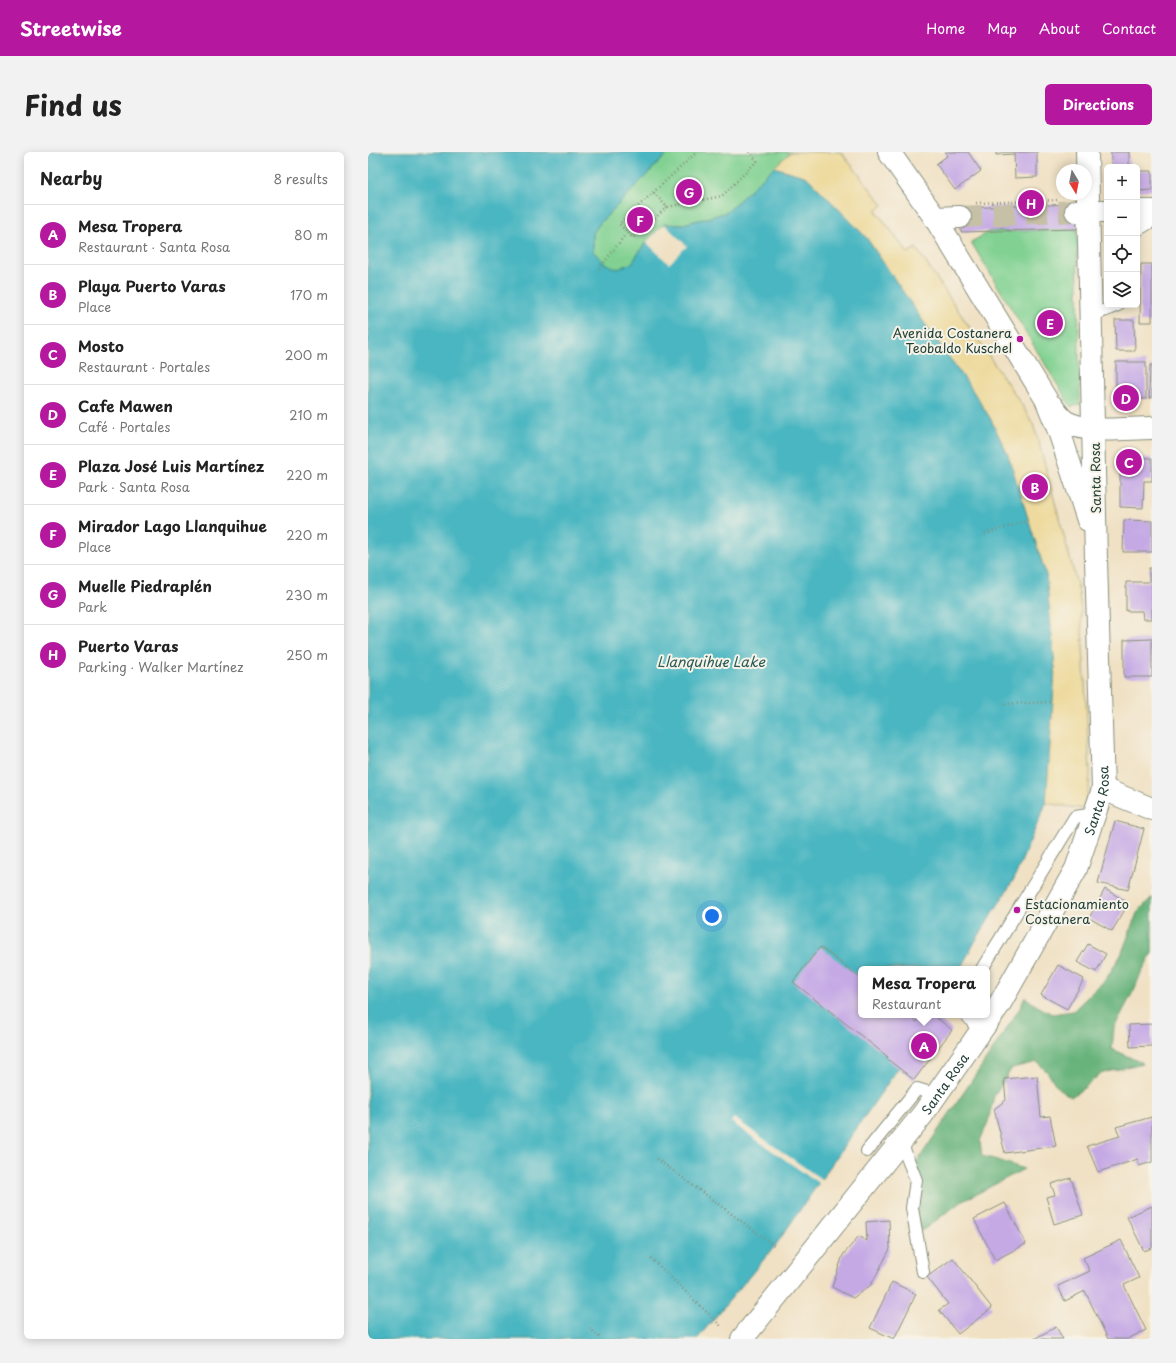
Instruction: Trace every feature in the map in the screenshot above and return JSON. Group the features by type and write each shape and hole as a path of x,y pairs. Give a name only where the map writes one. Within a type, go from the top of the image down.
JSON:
{"street":[{"path":"889,152 935,218 1046,399 1059,416 1066,422 1079,427 1094,429 1152,428"},
{"name":"Santa Rosa","path":"990,1018 999,1005 1076,869 1103,789 1096,560 1088,152"},
{"path":"935,218 967,210"},
{"path":"1140,211 1152,211"},
{"path":"1046,399 1059,431 1084,504 1096,560"},
{"path":"1103,789 1152,809"},
{"name":"Santa Rosa","path":"742,1339 901,1142 937,1095 990,1018"}],"lane":[{"path":"1140,228 1152,221"},
{"path":"1091,316 1111,308"},
{"path":"984,966 1075,817 1095,814"},
{"path":"969,1018 980,1032"},
{"path":"867,1151 917,1089 937,1095"},
{"path":"901,1142 916,1180 912,1208 923,1272"}],"path":[{"path":"697,152 620,224 633,238 667,207 722,196 757,161 749,152"},
{"path":"654,193 667,207"},
{"path":"967,210 1090,208"},
{"path":"599,269 625,236"},
{"path":"985,534 1029,520"},
{"path":"1005,704 1053,702"},
{"path":"658,1159 775,1246"},
{"path":"651,1258 721,1326"},
{"path":"590,1328 601,1339"}],"green space":[{"path":"669,152 791,152 727,212 679,225 664,224 646,242 632,263 618,269 604,263 593,251 593,233 600,223"},
{"path":"1077,229 1080,405 1071,407 971,242 989,232"},
{"path":"1151,898 1152,953 1114,1028 1112,1049 1142,1063 1100,1074 1071,1097 1058,1088 1048,1073 1037,1062 1012,1068 994,1096 988,1122 980,1141 982,1156 1024,1169 961,1202 923,1230 918,1231 914,1166 1020,1008 1025,997 1037,1006 1052,1014 1073,1011 1106,979 1121,955 1137,913"}],"sand":[{"path":"791,152 841,152 883,205 876,211 908,253 916,248 1022,405 1033,424 1079,593 1090,773 1089,788 1083,809 1046,803 1055,669 1046,575 1008,455 990,418 969,385 927,327 807,177 774,167"}],"water":[{"name":"Llanquihue Lake","path":"368,152 669,152 600,223 593,233 593,251 604,263 618,269 632,263 646,242 664,224 679,225 727,212 774,167 807,177 866,237 927,327 969,385 990,418 1008,455 1046,575 1055,669 1046,803 1014,879 962,966 858,966 858,1018 933,1018 775,1246 697,1339 368,1339"}],"pier":[{"path":"664,224 687,246 669,264 646,242"},
{"path":"734,1118 823,1180 820,1184 731,1122"}],"building":[{"path":"945,152 968,152 981,171 955,190 936,164 947,156"},
{"path":"996,152 1037,152 1037,177 1015,178 1014,154 996,155"},
{"path":"1111,152 1129,152 1129,164 1111,164"},
{"path":"1140,171 1152,171 1152,190 1140,191"},
{"path":"1076,204 1077,229 961,232 960,208"},
{"path":"1141,264 1152,264 1152,322 1140,322"},
{"path":"1115,320 1134,320 1135,351 1116,351"},
{"path":"1116,362 1146,362 1146,399 1116,399"},
{"path":"1150,365 1152,365 1152,398 1149,398"},
{"path":"1120,457 1152,458 1152,481 1144,481 1143,508 1120,507"},
{"path":"1124,520 1152,521 1152,552 1123,552"},
{"path":"1149,568 1152,568 1152,619 1143,619 1142,611 1126,611 1126,582 1149,582"},
{"path":"1152,639 1152,677 1124,677 1124,640"},
{"path":"1115,821 1144,829 1128,890 1098,883"},
{"path":"1105,889 1129,903 1112,931 1089,918"},
{"path":"1088,944 1106,954 1096,972 1077,962"},
{"path":"820,947 858,976 858,1018 912,1018 917,1022 920,1018 937,1018 952,1030 914,1080 886,1058 888,1057 793,982"},
{"path":"1058,965 1084,979 1067,1009 1041,995"},
{"path":"1152,1024 1152,1046 1130,1047 1129,1025"},
{"path":"1037,1076 1041,1117 1050,1116 1056,1146 1005,1153 994,1109 1006,1100 1004,1079"},
{"path":"1152,1117 1152,1162 1139,1166 1138,1159 1098,1172 1087,1146 1120,1136 1116,1127"},
{"path":"1071,1178 1083,1215 1054,1224 1046,1197 1055,1195 1051,1184"},
{"path":"1005,1203 1026,1244 995,1260 974,1219"},
{"path":"1152,1206 1152,1248 1144,1251 1127,1217"},
{"path":"889,1220 890,1249 871,1285 853,1298 832,1287 843,1255 859,1236 867,1241 866,1222"},
{"path":"1121,1240 1139,1278 1124,1285 1146,1330 1127,1339 1108,1339 1085,1291 1065,1301 1058,1286 1090,1271 1083,1258"},
{"path":"953,1258 992,1308 958,1334 939,1310 948,1304 927,1277"},
{"path":"892,1282 916,1294 894,1339 870,1328"},
{"path":"1056,1327 1063,1339 1034,1339"}],"tunnel":[{"path":"960,217 1076,211"}],"place":[{"name":"Muelle Piedraplén","path":"689,192"},
{"name":"Puerto Varas","path":"1031,203"},
{"name":"Mirador Lago Llanquihue","path":"640,220"},
{"name":"Plaza José Luis Martínez","path":"1050,323"},
{"name":"Avenida Costanera Teobaldo Kuschel","path":"1020,339"},
{"name":"Cafe Mawen","path":"1126,398"},
{"name":"Mosto","path":"1129,462"},
{"name":"Playa Puerto Varas","path":"1035,487"},
{"name":"Estacionamiento Costanera","path":"1017,910"},
{"name":"Mesa Tropera","path":"924,1046"}]}
